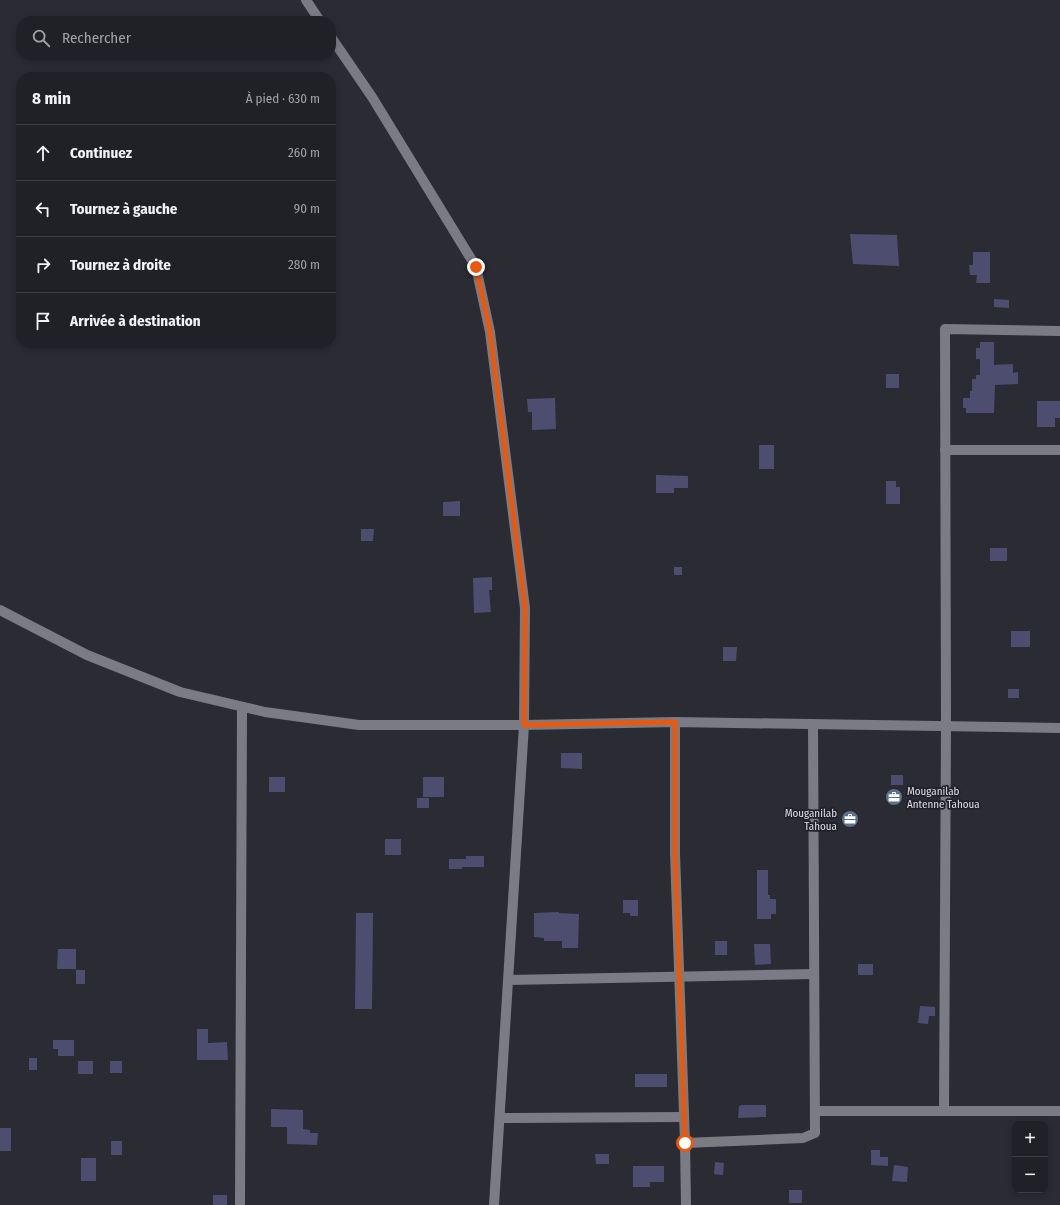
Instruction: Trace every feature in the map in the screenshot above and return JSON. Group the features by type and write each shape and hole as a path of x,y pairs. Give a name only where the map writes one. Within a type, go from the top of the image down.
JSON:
{"street":[{"path":"306,0 317,16"},
{"path":"336,44 372,97 476,267 490,332 525,608 524,725 494,1205"},
{"path":"944,1111 946,726 945,329 1060,331"},
{"path":"945,450 1060,450"},
{"path":"0,610 87,655 180,692 265,712 359,725 524,725 675,722 1060,728"},
{"path":"240,1205 242,707"},
{"path":"675,722 675,853 686,1205"},
{"path":"685,1143 803,1138 815,1133 813,725"},
{"path":"509,980 814,974"},
{"path":"816,1111 1060,1111"},
{"path":"500,1118 684,1117"}],"building":[{"path":"850,234 897,235 899,266 853,264"},
{"path":"973,252 990,252 990,283 976,283 977,275 970,275 969,265 973,265"},
{"path":"994,299 1009,300 1009,308 994,307"},
{"path":"980,342 994,342 994,365 1013,364 1013,373 1018,372 1018,384 995,385 994,413 966,413 966,408 963,408 963,398 970,398 970,391 972,391 972,379 976,379 976,375 980,375 980,359 976,359 976,348 980,348"},
{"path":"886,374 899,374 899,388 886,388"},
{"path":"555,398 556,429 532,430 532,412 528,412 527,399"},
{"path":"1037,401 1060,401 1060,418 1055,418 1055,427 1037,427"},
{"path":"759,445 774,445 774,469 759,469"},
{"path":"656,475 688,476 688,488 674,488 674,493 656,493"},
{"path":"886,481 896,481 896,487 900,487 900,504 886,504"},
{"path":"460,501 460,516 443,516 443,502"},
{"path":"361,529 374,529 373,541 361,541"},
{"path":"990,548 1007,548 1007,561 990,561"},
{"path":"674,567 682,567 682,575 674,575"},
{"path":"492,577 492,590 489,590 491,612 474,613 473,578"},
{"path":"1011,631 1030,631 1030,647 1011,647"},
{"path":"723,647 737,647 736,661 723,661"},
{"path":"1008,689 1019,689 1019,698 1008,698"},
{"path":"561,753 582,753 582,769 561,768"},
{"path":"891,775 903,775 903,785 891,785"},
{"path":"269,777 285,777 285,792 269,792"},
{"path":"423,777 444,777 444,797 423,797"},
{"path":"417,798 429,798 429,808 417,808"},
{"path":"385,839 401,839 401,855 385,855"},
{"path":"466,856 484,856 484,867 462,867 462,869 449,869 449,859 466,859"},
{"path":"757,870 768,870 768,895 770,895 770,899 776,899 776,914 771,914 771,919 757,919"},
{"path":"623,900 638,900 638,916 630,916 630,913 623,913"},
{"path":"559,912 579,914 578,948 562,948 562,941 544,941 544,938 534,937 534,913"},
{"path":"356,913 373,913 372,1009 355,1009"},
{"path":"715,941 727,941 727,955 715,955"},
{"path":"754,944 770,944 771,964 755,965"},
{"path":"58,949 76,949 76,969 57,969"},
{"path":"858,964 873,964 873,975 858,975"},
{"path":"76,970 85,970 85,984 76,984"},
{"path":"920,1006 935,1007 935,1016 929,1016 928,1024 918,1023"},
{"path":"197,1029 208,1029 208,1043 227,1042 228,1060 197,1060"},
{"path":"53,1040 74,1040 74,1056 58,1056 58,1049 53,1049"},
{"path":"29,1058 37,1058 37,1070 29,1070"},
{"path":"78,1061 93,1061 93,1074 78,1074"},
{"path":"110,1061 122,1061 122,1073 110,1073"},
{"path":"635,1074 667,1074 667,1087 635,1087"},
{"path":"766,1105 766,1117 738,1118 739,1106"},
{"path":"271,1109 303,1110 303,1129 310,1130 310,1133 318,1133 317,1145 287,1144 287,1127 271,1127"},
{"path":"0,1128 11,1128 11,1151 0,1151"},
{"path":"111,1141 122,1141 122,1155 111,1155"},
{"path":"871,1150 880,1150 880,1157 888,1157 888,1166 871,1165"},
{"path":"595,1154 609,1154 609,1164 596,1164"},
{"path":"81,1158 96,1158 96,1181 81,1181"},
{"path":"715,1162 724,1163 723,1175 714,1174"},
{"path":"894,1165 908,1167 907,1182 892,1181"},
{"path":"633,1166 664,1166 664,1182 650,1182 650,1187 633,1187"},
{"path":"789,1190 802,1190 802,1203 789,1203"},
{"path":"213,1195 227,1195 227,1205 213,1205"}],"place":[{"name":"Mouganilab Antenne Tahoua","path":"894,797"},
{"name":"Mouganilab Tahoua","path":"850,819"}],"route":[{"path":"476,267 490,332 525,608 524,725 675,722 675,853 685,1143"}]}
